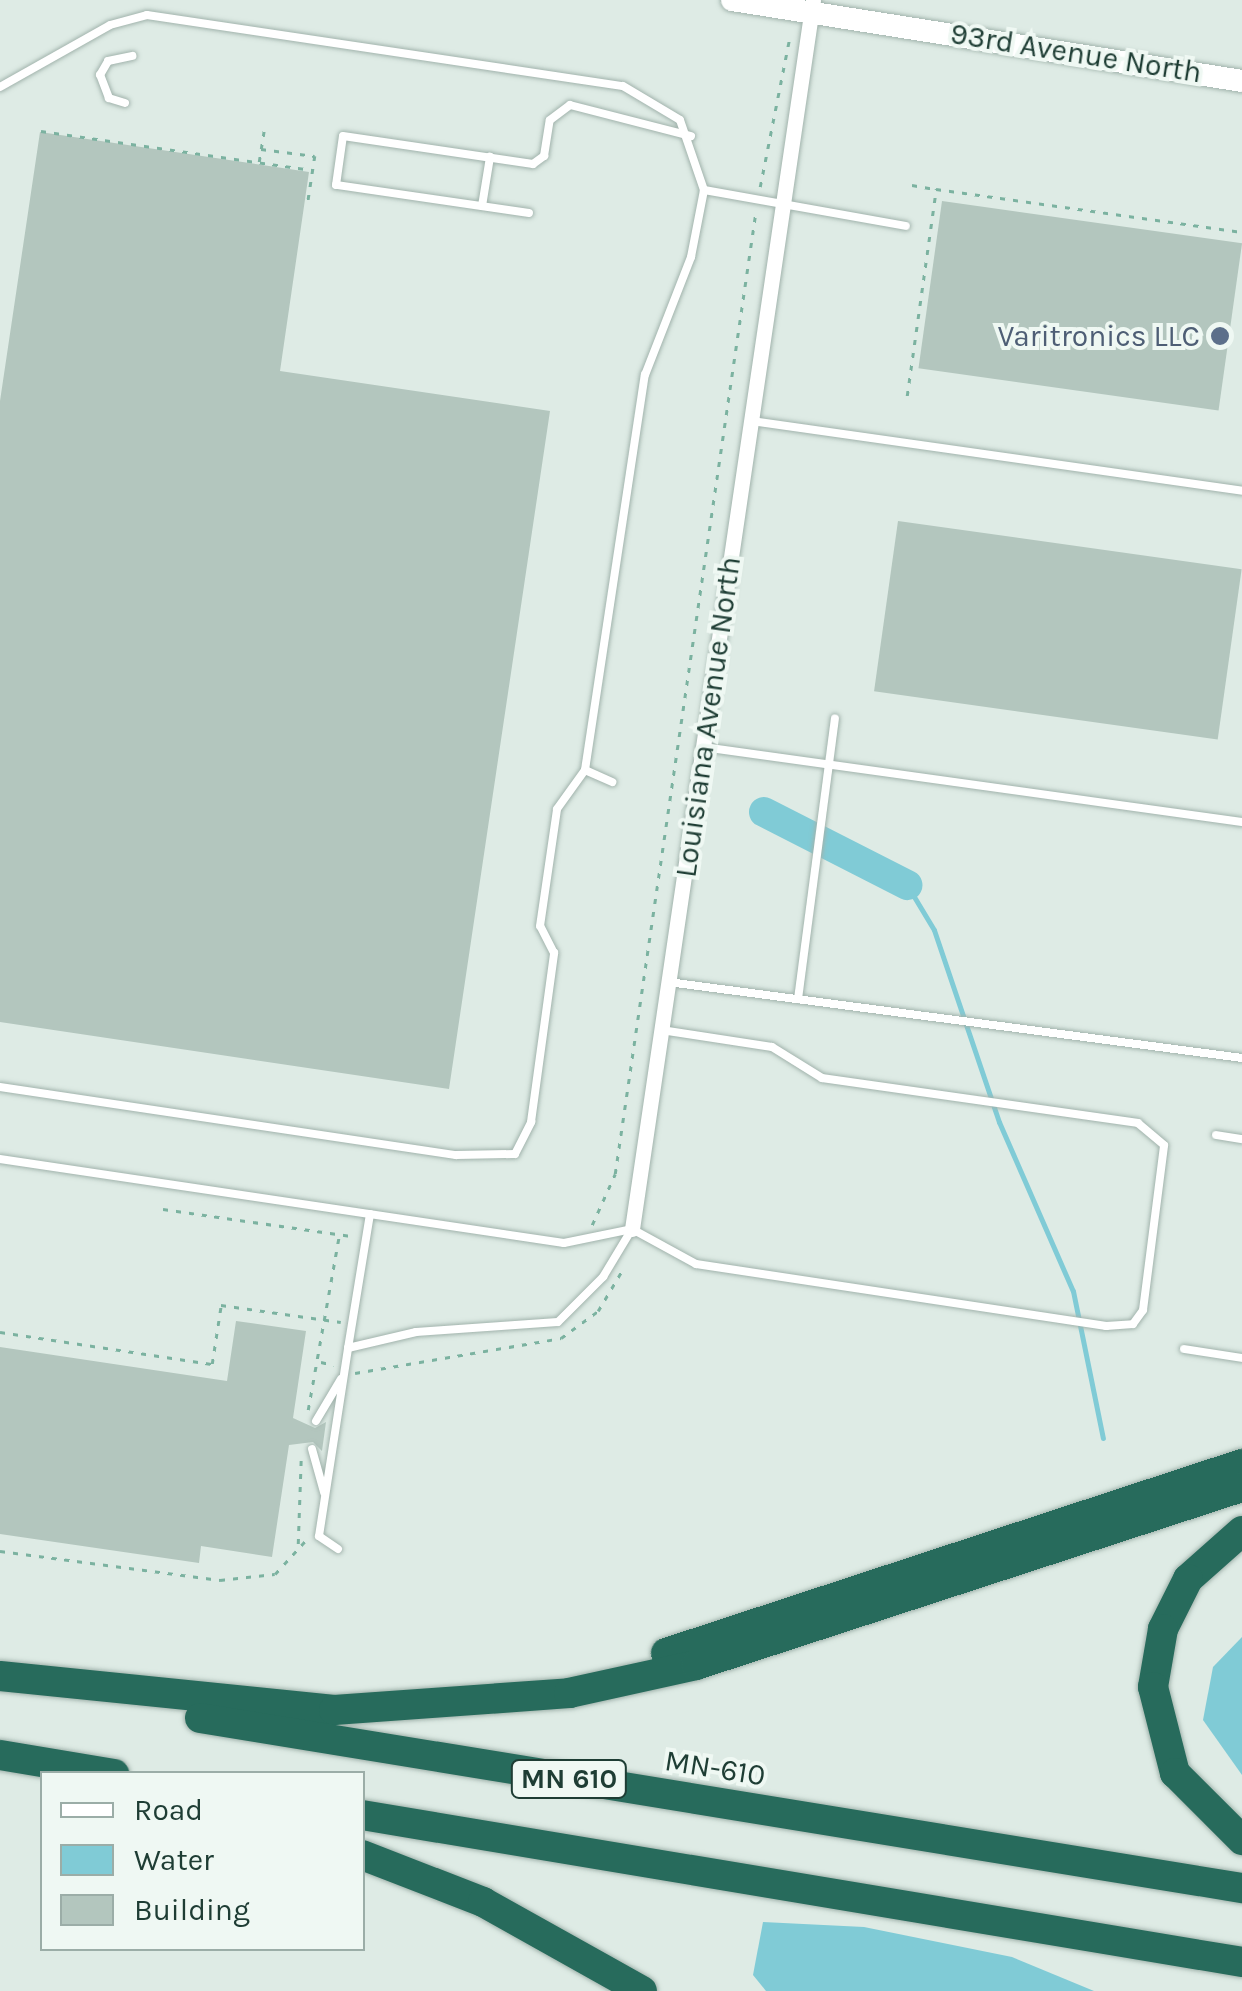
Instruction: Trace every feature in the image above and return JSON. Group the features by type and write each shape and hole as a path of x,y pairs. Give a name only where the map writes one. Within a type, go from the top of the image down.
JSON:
{"highway":[{"path":"526,1694 1242,1464"},
{"path":"0,1676 334,1710 526,1694 696,1664 1242,1487"},
{"path":"1242,1531 1188,1579 1163,1629 1153,1687 1175,1773 1242,1840"},
{"name":"MN-610","path":"0,1684 1242,1888"},
{"path":"0,1759 91,1771"},
{"path":"0,1759 40,1775"},
{"name":"MN 610","path":"365,1816 1242,1962"},
{"path":"365,1856 499,1910 642,1991"}],"street":[{"name":"93rd Avenue North","path":"732,0 812,6 1242,81"},
{"name":"Louisiana Avenue North","path":"632,1229 812,6"}],"lane":[{"path":"0,87 110,25 147,15 623,86 666,104 691,136 704,190 684,276 650,354 584,770 556,809 540,926 554,952 531,1122 515,1154 456,1156 0,1086"},
{"path":"125,103 109,98 100,76 115,56 132,56"},
{"path":"529,213 336,185 343,136 490,158 541,161 550,120 570,106 691,136"},
{"path":"482,206 490,158"},
{"path":"704,190 906,226"},
{"path":"751,421 1242,491"},
{"path":"798,999 835,718"},
{"path":"704,747 1242,822"},
{"path":"584,770 612,782"},
{"path":"668,982 1242,1058"},
{"path":"0,1159 564,1242 632,1229 696,1264 1106,1326 1133,1324 1143,1310 1164,1145 1138,1123 822,1078 772,1047 661,1030"},
{"path":"1216,1135 1242,1139"},
{"path":"338,1549 321,1542 325,1496 370,1214"},
{"path":"348,1348 416,1332 558,1322 611,1264 632,1229"},
{"path":"1184,1349 1242,1358"},
{"path":"311,1420 344,1373"},
{"path":"307,1448 325,1496"}],"path":[{"path":"593,1237 615,1174 780,45 812,6"},
{"path":"259,163 265,124"},
{"path":"41,131 312,170"},
{"path":"261,148 315,156 308,202"},
{"path":"278,165 280,151"},
{"path":"295,168 298,154"},
{"path":"912,186 1242,232"},
{"path":"906,396 936,189"},
{"path":"163,1209 352,1236 350,1252 363,1258"},
{"path":"311,1420 340,1235"},
{"path":"320,1362 344,1373 561,1338 618,1284 625,1270 611,1264"},
{"path":"0,1332 212,1364 220,1305 352,1324"},
{"path":"0,1550 220,1580 275,1574 298,1545 307,1448"},
{"path":"298,1545 321,1542"}],"water":[{"path":"1242,1637 1242,1775 1203,1720 1213,1667"},
{"path":"763,1922 864,1927 1012,1957 1094,1991 766,1991 753,1975"}],"building":[{"path":"40,132 309,172 280,371 550,411 449,1089 0,1022 0,401"},
{"path":"942,201 1242,243 1219,411 918,368"},
{"path":"898,521 1242,569 1218,740 874,691"},
{"path":"236,1321 306,1331 293,1418 315,1428 326,1422 322,1451 313,1442 289,1445 272,1557 201,1546 199,1563 0,1534 0,1347 227,1381"}],"waterway":[{"path":"764,812 907,885"},
{"path":"907,885 934,930 999,1122 1073,1291 1103,1438"}],"place":[{"name":"Varitronics LLC","path":"1220,336"}]}
